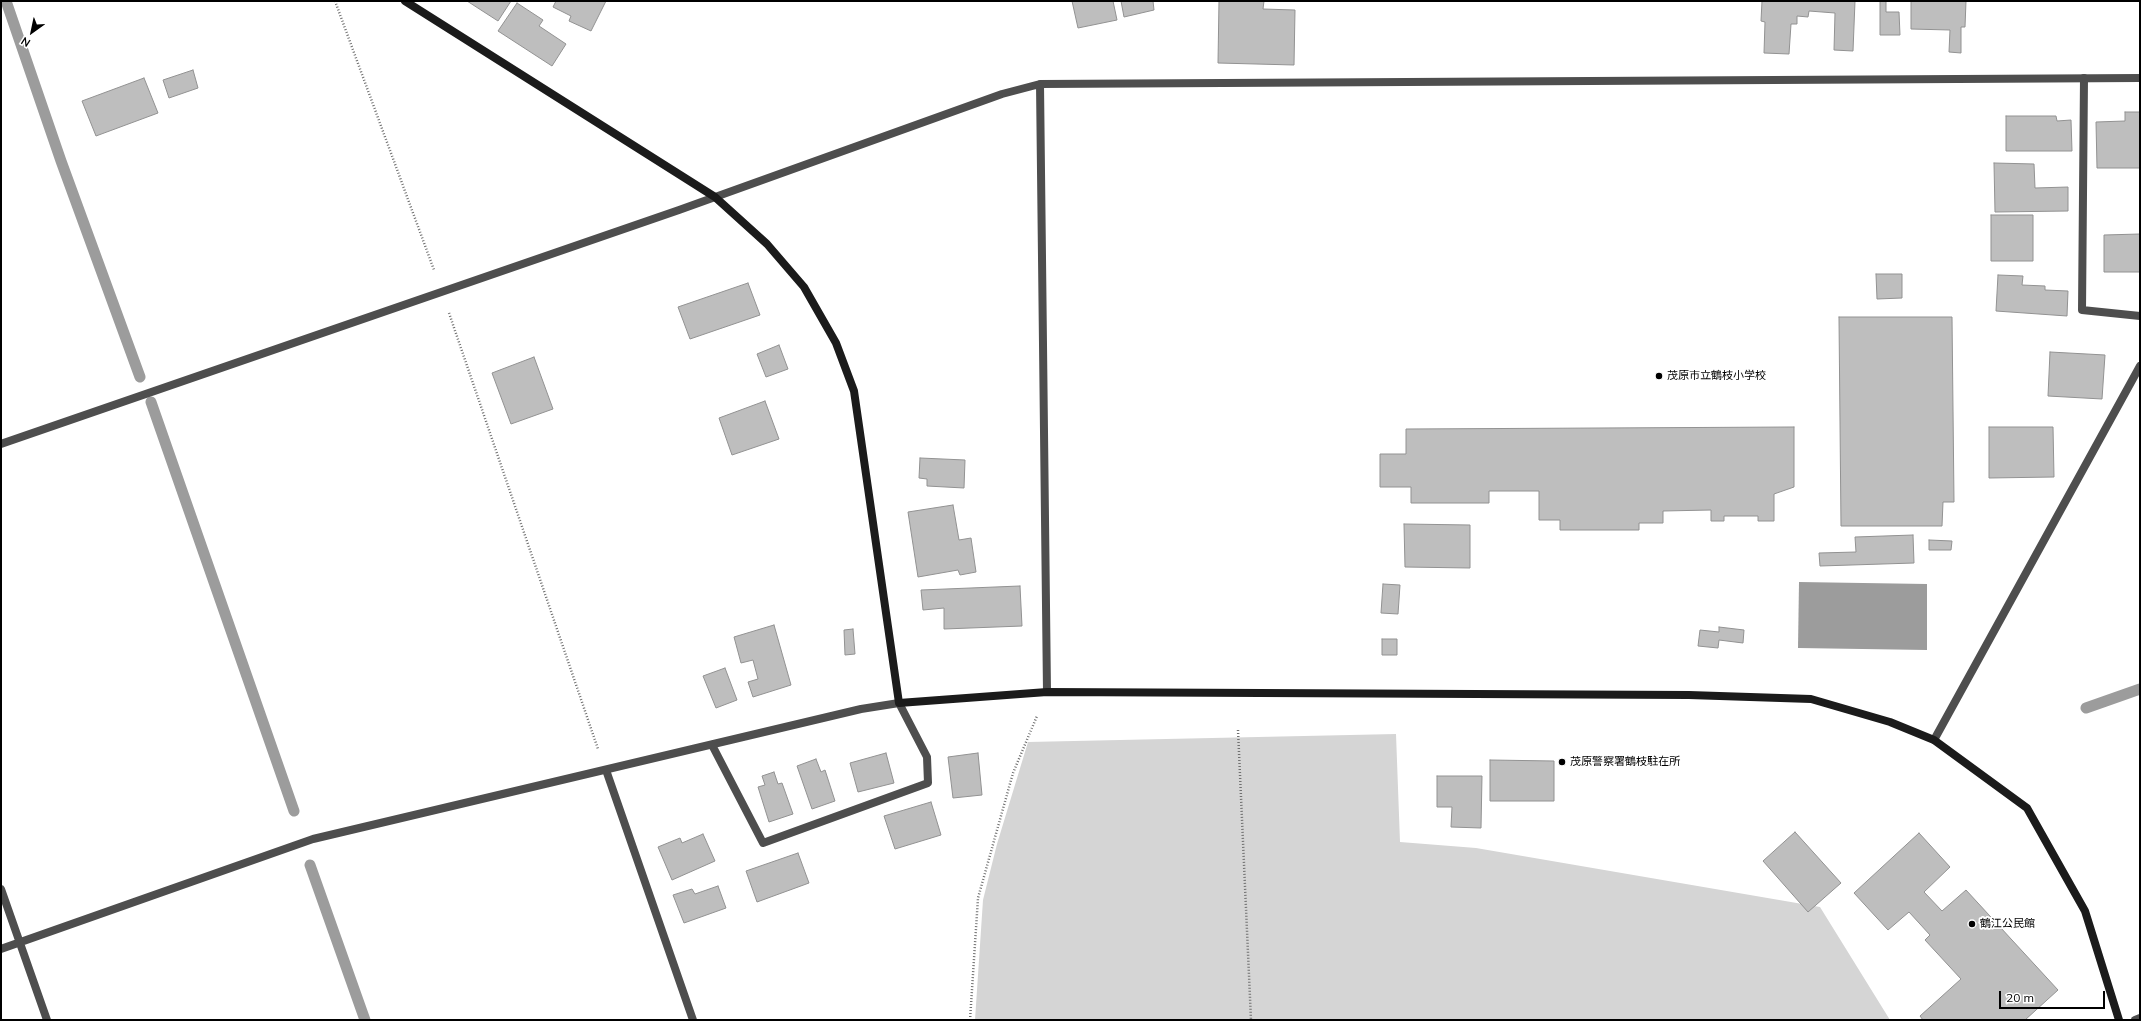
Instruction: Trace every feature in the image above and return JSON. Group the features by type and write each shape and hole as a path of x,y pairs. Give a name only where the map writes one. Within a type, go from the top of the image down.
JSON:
{"main road":[{"path":"405,1 715,197 767,244 804,288 836,343 852,385 899,703 1047,692 1681,695 1811,699 1890,722 1934,740 2027,808 2085,912 2119,1020"}],"street":[{"path":"2084,78 2082,310 2140,316"},
{"path":"1,444 715,197 1002,94 1040,84 2140,78"},
{"path":"1040,84 1047,692"},
{"path":"1934,740 2140,366"},
{"path":"1,949 313,839 861,709 899,703 927,757 928,783 763,843 712,745"},
{"path":"606,770 694,1020"},
{"path":"1,889 47,1020"},
{"path":"2135,1020 2140,1018"}],"path":[{"path":"335,1 441,291 606,770"},
{"path":"970,1020 978,898 1013,773 1047,692"},
{"path":"1238,730 1251,1020"}],"shaded area":[{"path":"1799,582 1927,584 1927,650 1798,648"},
{"path":"1396,734 1400,842 1476,848 1820,907 1890,1020 975,1020 983,900 997,844 1028,742"}],"building":[{"path":"467,1 511,1 498,21"},
{"path":"556,1 606,1 591,31 569,21 571,16 553,7"},
{"path":"1072,1 1113,1 1117,20 1078,28"},
{"path":"1121,1 1153,1 1154,10 1124,17"},
{"path":"1219,1 1264,1 1263,9 1295,10 1294,65 1218,63"},
{"path":"1762,1 1855,1 1853,51 1834,50 1835,13 1809,11 1808,17 1797,16 1797,24 1791,24 1789,54 1764,53 1765,22 1761,21"},
{"path":"1880,1 1886,1 1886,12 1899,12 1900,35 1880,35"},
{"path":"1911,1 1966,1 1965,27 1961,27 1961,53 1949,52 1950,30 1911,29"},
{"path":"517,3 543,20 539,26 566,44 552,66 498,31"},
{"path":"193,70 198,88 169,98 163,80"},
{"path":"144,78 158,113 96,136 82,101"},
{"path":"2125,112 2140,112 2140,168 2097,168 2096,122 2125,121"},
{"path":"2006,116 2056,116 2057,121 2071,120 2072,151 2006,151"},
{"path":"1994,163 2034,164 2035,188 2068,187 2068,211 1995,212"},
{"path":"1991,215 2033,215 2033,261 1991,261"},
{"path":"2140,234 2140,272 2104,272 2104,235"},
{"path":"1876,274 1902,274 1902,298 1877,299"},
{"path":"1998,275 2023,276 2022,285 2045,286 2045,290 2068,291 2067,316 1996,311"},
{"path":"748,283 760,315 690,339 678,307"},
{"path":"1839,317 1952,317 1954,502 1943,502 1942,526 1841,526"},
{"path":"779,345 788,369 766,377 757,354"},
{"path":"2050,352 2105,355 2102,399 2048,396"},
{"path":"534,357 553,409 511,424 492,373"},
{"path":"765,401 779,439 732,455 719,418"},
{"path":"1794,427 1794,487 1774,494 1774,521 1758,521 1758,516 1724,516 1724,521 1711,521 1711,510 1663,511 1663,523 1639,523 1639,530 1560,530 1560,520 1539,520 1539,491 1489,491 1489,503 1411,503 1411,487 1380,487 1380,454 1406,454 1406,429"},
{"path":"1989,427 2053,427 2054,477 1989,478"},
{"path":"920,458 965,460 964,488 927,486 927,479 919,478"},
{"path":"953,505 959,540 971,538 976,572 960,575 958,570 918,577 908,512"},
{"path":"1404,524 1470,525 1470,568 1405,567"},
{"path":"1913,535 1914,563 1820,566 1819,553 1856,552 1855,537"},
{"path":"1929,540 1952,541 1951,550 1929,550"},
{"path":"1383,584 1400,585 1398,614 1381,613"},
{"path":"1020,586 1022,626 944,629 944,608 923,610 921,590"},
{"path":"774,625 791,685 753,697 748,682 758,679 753,660 741,663 734,637"},
{"path":"1719,627 1744,630 1743,643 1719,640 1718,648 1698,646 1700,630 1719,632"},
{"path":"853,629 855,654 845,655 844,630"},
{"path":"1382,639 1397,639 1397,655 1382,655"},
{"path":"725,668 737,700 716,708 703,676"},
{"path":"886,753 894,783 858,792 850,763"},
{"path":"978,753 982,795 953,798 948,757"},
{"path":"816,759 821,772 825,770 835,801 812,809 797,766"},
{"path":"1490,760 1554,761 1554,801 1490,801"},
{"path":"774,772 778,784 782,783 793,814 769,822 758,787 765,785 762,776"},
{"path":"1437,776 1482,776 1481,828 1451,827 1452,807 1437,807"},
{"path":"931,802 941,835 895,849 884,816"},
{"path":"1795,832 1841,883 1808,912 1763,861"},
{"path":"1919,833 1950,867 1924,892 1942,911 1966,890 2058,990 2025,1020 1923,1020 1920,1016 1961,979 1925,940 1930,935 1909,912 1888,930 1854,893"},
{"path":"703,834 715,861 672,880 658,847 680,838 682,843"},
{"path":"798,853 809,883 757,902 746,871"},
{"path":"718,886 726,908 684,923 673,895 692,889 695,894"}],"waterway":[{"path":"6,1 61,161 140,377"},
{"path":"151,402 294,811"},
{"path":"2086,708 2140,689"},
{"path":"310,865 365,1020"}],"place":[{"name":"茂原市立鶴枝小学校","path":"1659,376"},
{"name":"茂原警察署鶴枝駐在所","path":"1562,762"},
{"name":"鶴江公民館","path":"1972,924"}]}
